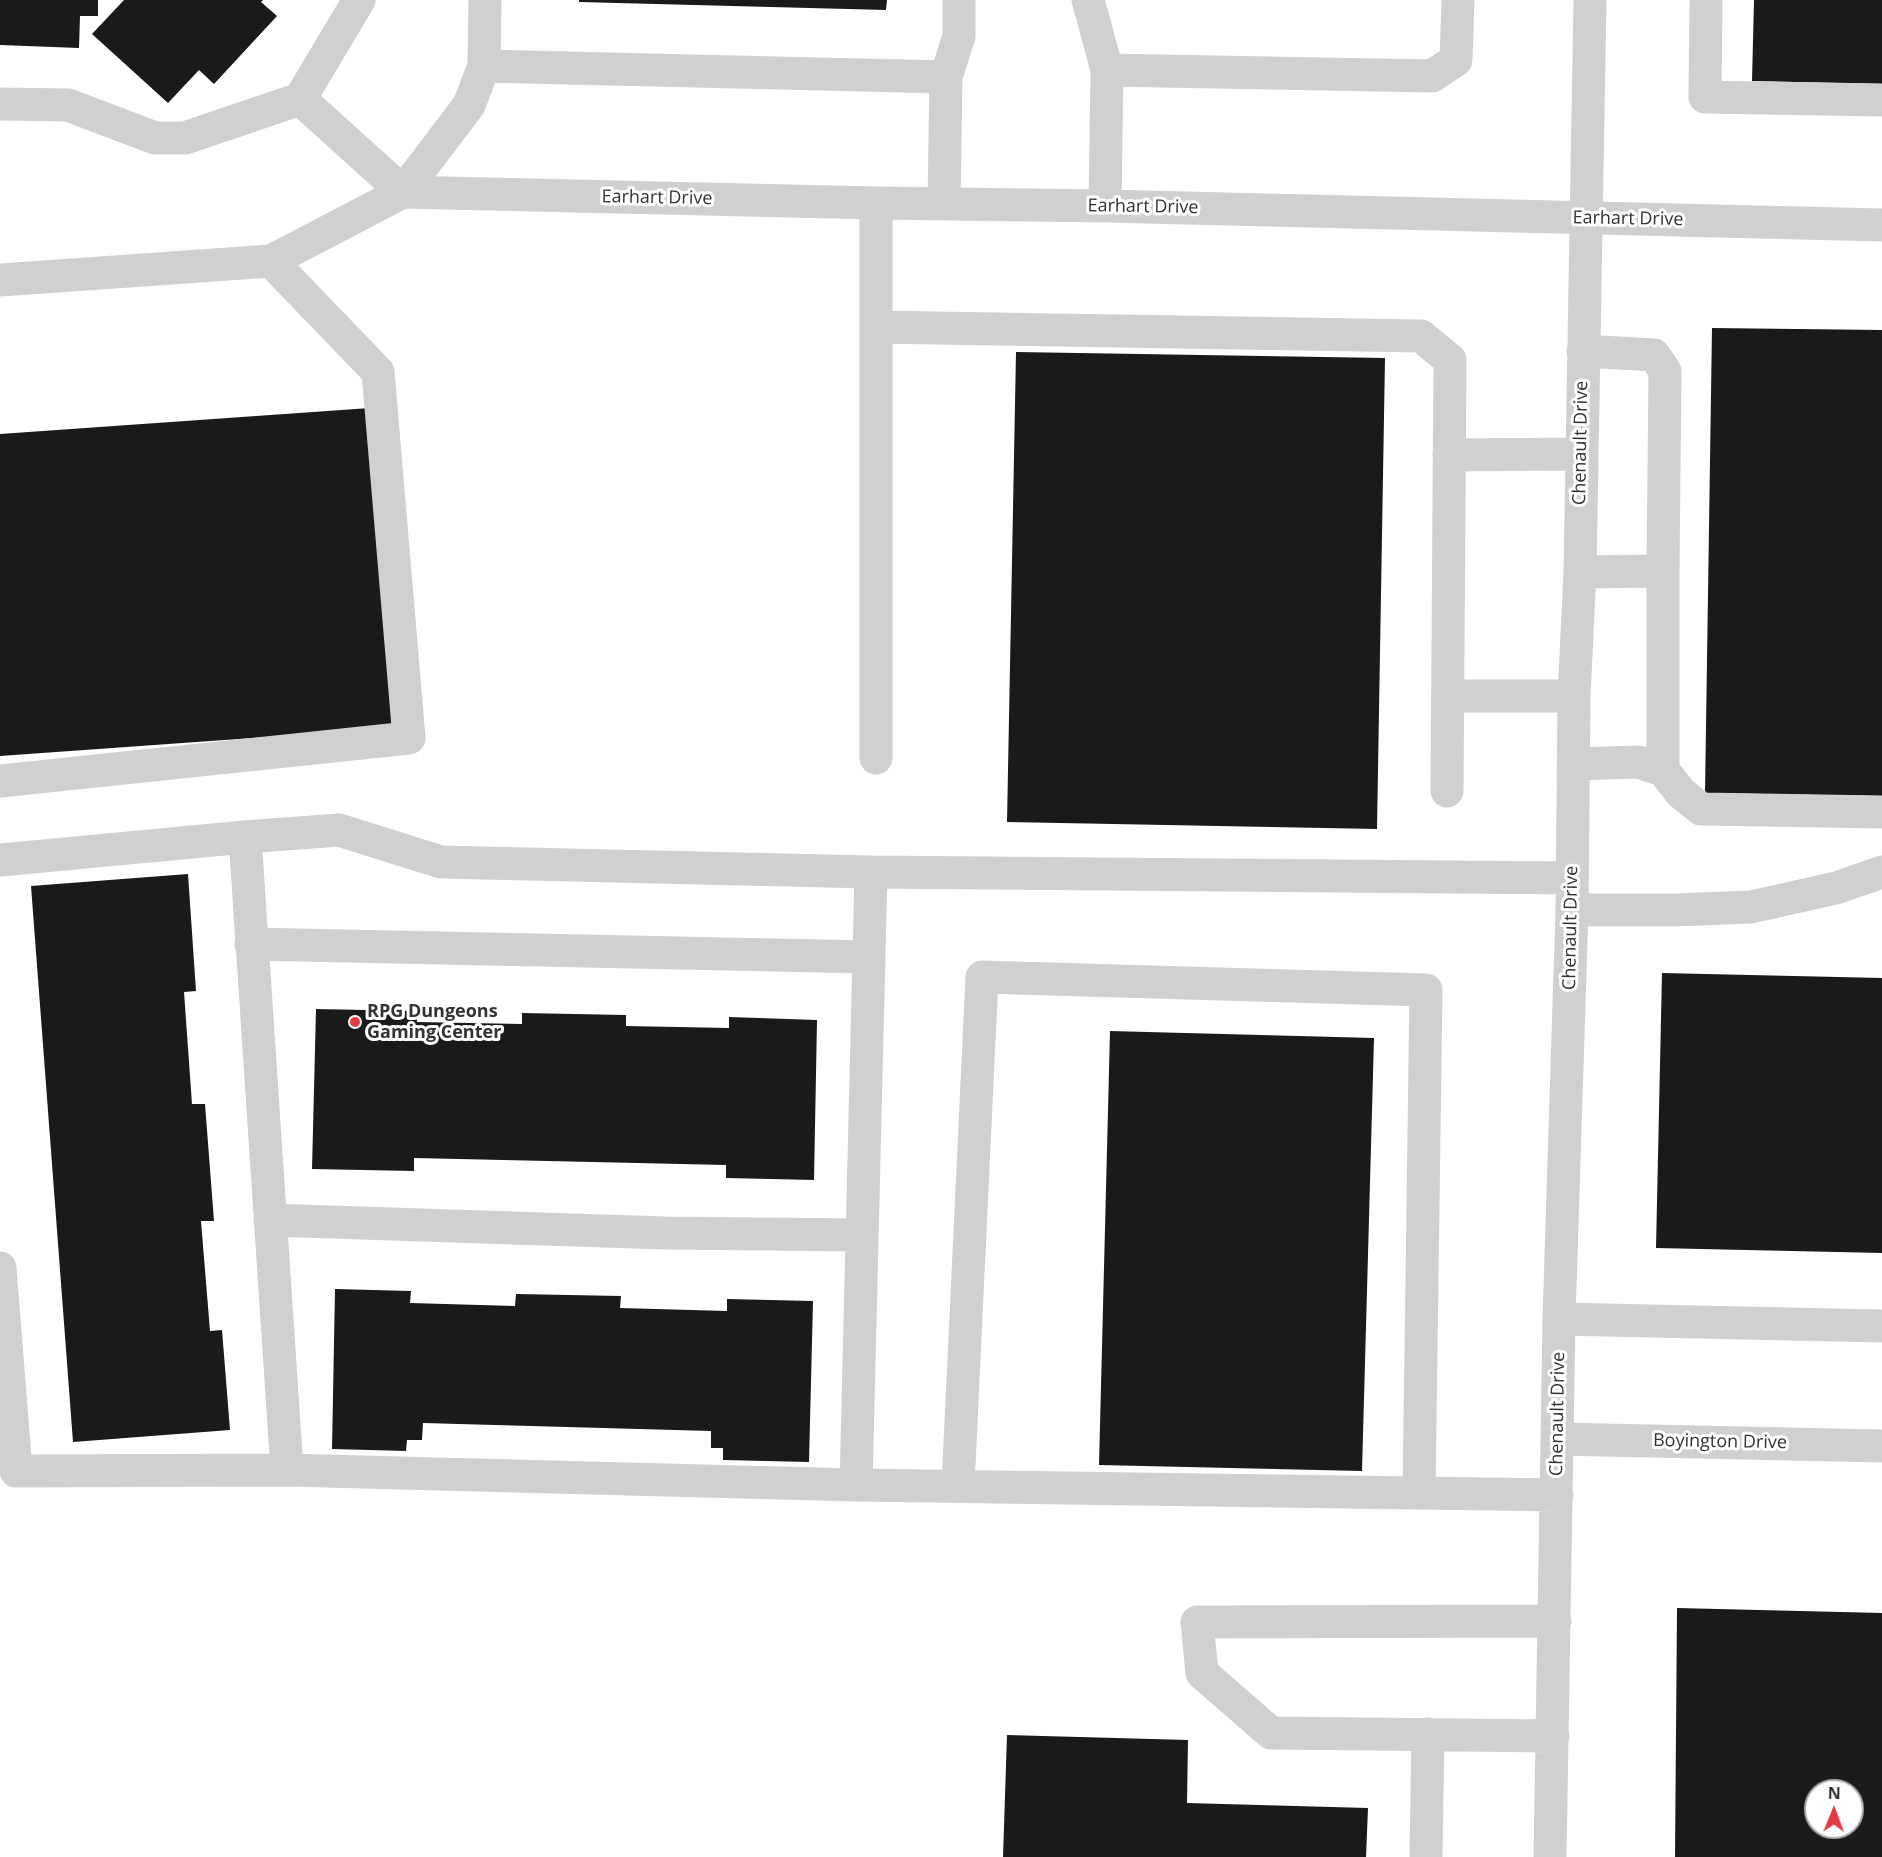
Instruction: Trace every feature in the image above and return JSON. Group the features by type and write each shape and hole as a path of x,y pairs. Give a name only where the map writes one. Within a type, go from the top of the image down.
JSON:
{"street":[{"path":"0,104 68,105 155,138 185,138 300,99 359,0"},
{"path":"0,280 271,261 403,192 469,105 484,66 485,0"},
{"path":"944,204 946,77 958,36 959,0"},
{"path":"1088,0 1107,70 1105,206"},
{"path":"1107,70 1431,76 1456,60 1458,0"},
{"name":"Chenault Drive","path":"1550,1857 1559,1319 1580,572 1590,0"},
{"path":"1706,0 1705,97 1882,100"},
{"path":"484,66 946,77"},
{"path":"300,99 403,192"},
{"name":"Earhart Drive","path":"403,192 1882,225"},
{"path":"876,203 876,758"},
{"path":"0,782 409,738 378,372 271,261"},
{"path":"876,327 1421,336 1449,360 1447,791"},
{"path":"1583,351 1654,355 1665,371 1664,770 1681,793 1701,809 1882,812"},
{"path":"1449,456 1581,454"},
{"path":"1580,572 1663,571"},
{"path":"1448,696 1575,696"},
{"path":"1575,764 1638,762 1664,770"},
{"path":"0,860 339,830 441,862 871,872 1572,894 1675,910 1751,907 1836,888 1882,872"},
{"path":"245,837 287,1470"},
{"path":"856,1485 871,872"},
{"path":"251,944 869,957"},
{"path":"958,1486 982,977 1426,990 1419,1492"},
{"path":"270,1220 653,1233 862,1235"},
{"path":"0,1268 16,1471 287,1470 856,1485 1557,1495"},
{"path":"1559,1319 1882,1326"},
{"name":"Boyington Drive","path":"1557,1439 1882,1446"},
{"path":"1553,1736 1271,1733 1202,1673 1197,1622 1555,1621"},
{"path":"1426,1857 1428,1734"}],"building":[{"path":"0,0 98,0 98,16 80,16 79,48 0,45"},
{"path":"124,0 263,0 261,2 277,16 214,84 199,70 168,103 92,34"},
{"path":"579,0 887,0 886,10 579,2"},
{"path":"1754,0 1882,0 1882,84 1752,81"},
{"path":"1712,328 1882,330 1882,796 1705,793"},
{"path":"1016,352 1385,358 1377,829 1007,822"},
{"path":"370,408 393,728 0,756 0,434"},
{"path":"188,874 196,991 184,992 192,1104 205,1104 214,1221 201,1221 210,1331 222,1330 230,1430 73,1442 31,886"},
{"path":"1662,973 1882,978 1882,1253 1656,1248"},
{"path":"316,1009 417,1011 417,1022 522,1024 522,1013 626,1015 626,1026 729,1028 729,1017 817,1020 814,1180 726,1178 726,1165 414,1158 414,1171 312,1169"},
{"path":"1110,1031 1374,1038 1362,1471 1099,1465"},
{"path":"335,1289 411,1291 410,1303 515,1306 516,1294 621,1296 620,1308 727,1311 727,1299 813,1301 809,1462 723,1460 723,1448 711,1448 711,1431 423,1423 422,1440 407,1440 406,1451 332,1449"},
{"path":"1677,1608 1882,1613 1882,1857 1675,1857"},
{"path":"1007,1735 1188,1740 1187,1803 1368,1808 1366,1857 1003,1857"}],"place":[{"name":"RPG Dungeons Gaming Center","path":"355,1022"}]}
